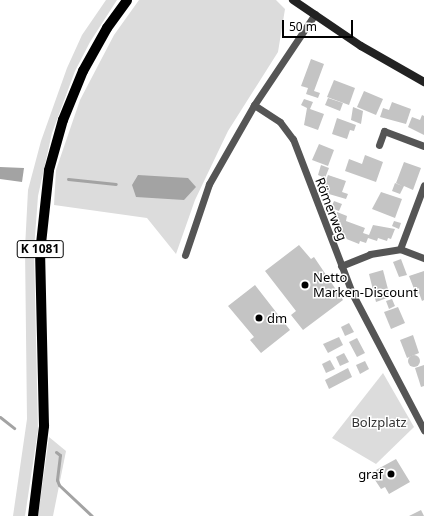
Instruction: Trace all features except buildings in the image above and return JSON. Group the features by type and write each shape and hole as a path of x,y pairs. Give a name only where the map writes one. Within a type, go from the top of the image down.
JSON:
{"main road":[{"name":"K 1081","path":"33,516 44,426 40,248 49,170 63,120 83,71 107,28 128,0"},
{"path":"293,0 386,62 424,82"},
{"path":"302,0 307,9"}],"street":[{"path":"185,255 209,184 254,105 315,14"},
{"name":"Römerweg","path":"254,105 280,122 293,139 341,266 424,430"},
{"path":"379,145 384,131 424,146"},
{"path":"400,249 424,185"},
{"path":"341,266 370,254 400,249 424,258"}],"green space":[{"path":"106,0 117,0 90,42 75,71 52,133 38,196 34,250 38,430 25,516 13,516 27,419 25,248 28,190 41,141 67,68 82,35"},
{"path":"139,0 276,0 285,9 278,52 228,131 195,200 176,254 147,218 54,205 56,170 80,100 114,35"},
{"name":"Bolzplatz","path":"383,373 414,427 376,464 332,438"},
{"path":"49,437 66,451 53,516 38,516"}],"shaded area":[{"path":"0,167 24,168 22,182 0,179"},
{"path":"138,175 188,178 196,187 184,200 136,197 132,185"}],"waterway":[{"path":"68,179 116,184"},
{"path":"0,417 14,428"},
{"path":"56,452 60,455 57,480 59,485 92,516"}],"place":[{"name":"Netto Marken-Discount","path":"305,285"},
{"name":"dm","path":"259,318"},
{"name":"graf","path":"391,474"}]}
